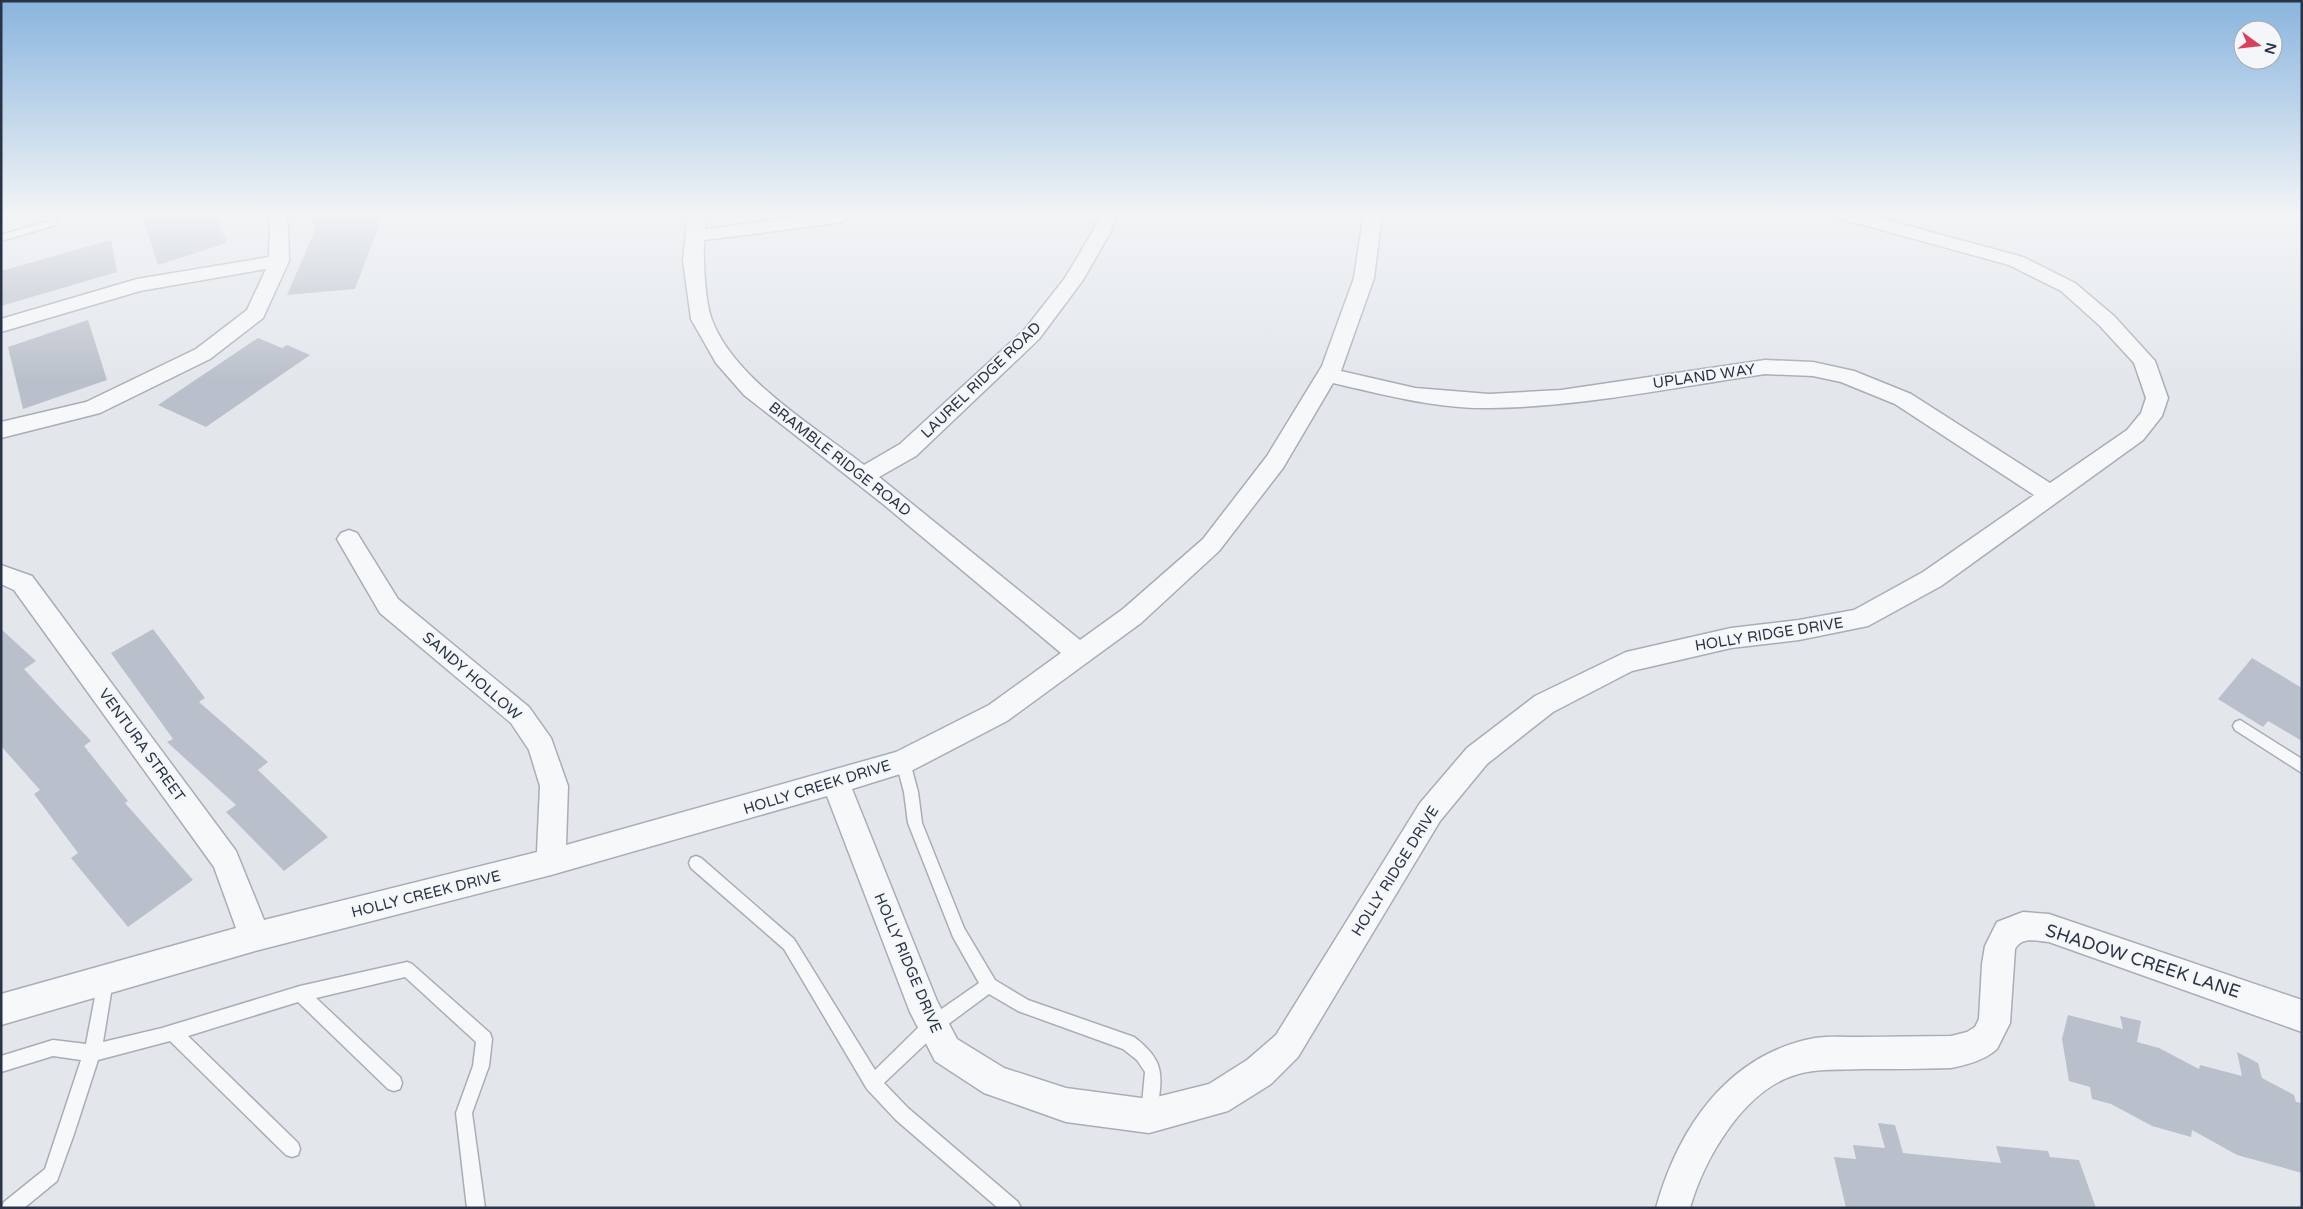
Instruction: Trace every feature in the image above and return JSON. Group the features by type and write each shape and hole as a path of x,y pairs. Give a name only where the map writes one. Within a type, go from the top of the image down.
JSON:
{"street":[{"path":"1,326 137,285 235,268"},
{"path":"1,430 92,408 203,354 256,313 276,268"},
{"name":"BRAMBLE RIDGE ROAD","path":"695,268 701,320 719,354 752,390 863,476 1080,654"},
{"name":"LAUREL RIDGE ROAD","path":"863,476 908,450 1032,334 1080,268"},
{"name":"HOLLY CREEK DRIVE","path":"1,1010 255,937 551,862 836,782 903,762 998,713 1132,616 1210,545 1275,462 1328,375 1333,366 1364,278 1365,268"},
{"name":"HOLLY RIDGE DRIVE","path":"836,782 900,949 946,1050 996,1081 1066,1105 1148,1116 1216,1099 1259,1072 1287,1046 1430,812 1477,756 1544,704 1626,662 1731,638 1799,630 1860,619 1932,579 2135,435 2151,416 2157,398 2144,360 2107,321 2068,287 2029,268"},
{"name":"UPLAND WAY","path":"1328,375 1415,394 1489,401 1561,398 1765,367 1813,369 1846,376 1903,399 2051,494"},
{"name":"SANDY HOLLOW","path":"348,538 388,606 520,715 541,746 554,786 551,862"},
{"name":"VENTURA STREET","path":"1,574 23,583 226,860 255,937"},
{"name":"SHADOW CREEK LANE","path":"1674,1208 1686,1166 1706,1131 1738,1095 1774,1066 1798,1057 1817,1054 1951,1052 1972,1046 1985,1039 1996,1018 1998,952 2006,936 2019,927 2028,925 2050,928 2302,1016"}],"lane":[{"path":"2240,726 2302,767"},
{"path":"903,762 911,792 915,823 958,932 989,985 1024,1006 1128,1043 1143,1054 1153,1070 1148,1116"},
{"path":"696,863 789,944 873,1083 902,1114 1012,1208"},
{"path":"1,1064 53,1048 92,1053 172,1032 300,994 407,969 484,1039 481,1066 464,1113 476,1208"},
{"path":"10,1208 50,1175 66,1134 92,1053 105,981"},
{"path":"873,1083 933,1025 989,985"},
{"path":"300,994 394,1083"},
{"path":"172,1032 292,1149"}],"building":[{"path":"10,268 116,268 117,272 1,306 1,271"},
{"path":"299,268 363,268 355,289 287,295"},
{"path":"88,320 107,380 23,409 8,347"},
{"path":"258,338 282,348 287,345 310,355 206,427 158,405"},
{"path":"1,629 36,661 24,669 91,741 84,746 128,801 125,803 193,880 128,927 71,858 78,853 34,794 40,790 1,746"},
{"path":"153,629 205,698 199,702 268,762 258,770 328,837 284,871 226,812 236,805 167,742 173,739 111,653"},
{"path":"2252,658 2302,688 2302,741 2268,721 2263,727 2218,699"},
{"path":"2068,1015 2123,1029 2120,1016 2141,1021 2137,1042 2159,1048 2199,1069 2200,1065 2242,1076 2237,1052 2258,1063 2262,1078 2294,1095 2296,1102 2302,1103 2302,1173 2237,1155 2192,1130 2191,1137 2152,1126 2111,1104 2092,1099 2090,1087 2069,1081 2062,1039"},
{"path":"1878,1123 1895,1125 1903,1153 2001,1163 1996,1146 2048,1151 2050,1157 2079,1160 2096,1208 1846,1208 1834,1157 1856,1159 1853,1145 1885,1148"}]}
